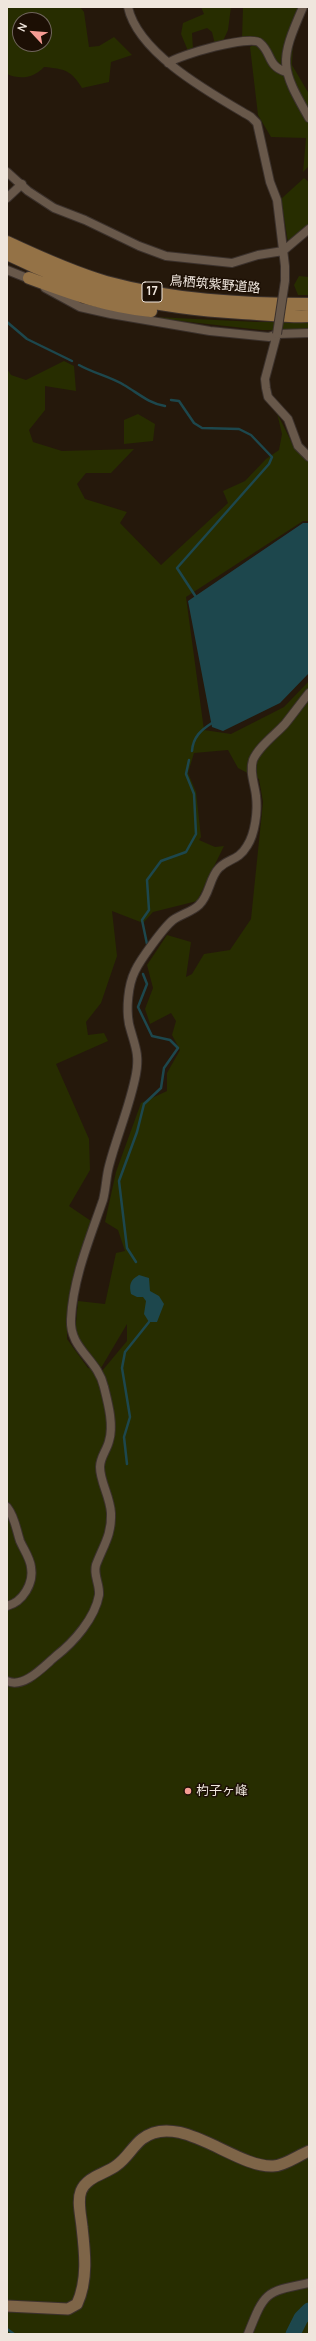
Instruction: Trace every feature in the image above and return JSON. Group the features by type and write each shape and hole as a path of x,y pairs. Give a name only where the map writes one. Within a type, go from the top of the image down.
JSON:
{"main road":[{"name":"鳥栖筑紫野道路","path":"7,242 78,273 107,282 173,296 235,303 309,304"},
{"name":"17","path":"7,254 73,283 108,294 194,310 309,316"},
{"path":"29,278 87,300 116,307 158,312 194,310"},
{"path":"7,2306 68,2308 77,2304 84,2289 85,2250 80,2209 81,2191 88,2182 116,2166 142,2139 154,2133 175,2131 218,2146 247,2162 274,2166 309,2151"}],"street":[{"path":"128,7 134,24 168,63 205,91 251,117 257,123 270,182 278,200 285,281 277,334 265,379 266,388 268,397 288,419 298,446 309,457"},
{"path":"303,7 285,56 286,72 295,94 309,118"},
{"path":"168,63 176,58 201,49 254,40 262,44 275,67 286,72"},
{"path":"7,172 54,208 85,220 138,246 166,256 232,263 258,255 283,251 309,230"},
{"path":"7,198 22,184"},
{"path":"7,270 29,278 80,307 210,331 269,337 277,334 309,333"},
{"path":"7,1681 18,1682 33,1675 61,1653 77,1636 92,1611 99,1595 99,1586 95,1572 109,1534 111,1514 109,1494 100,1466 111,1432 109,1412 104,1385 94,1366 74,1342 71,1334 71,1319 73,1298 89,1237 103,1199 109,1166 133,1089 137,1068 136,1042 130,1025 128,1013 130,984 135,971 165,927 173,920 199,905 214,874 220,867 240,856 249,844 254,830 257,798 252,768 254,760 258,751 285,724 309,693"},
{"path":"7,1507 14,1517 20,1541 31,1566 32,1578 22,1596 16,1602 7,1606"},
{"path":"248,2334 259,2307 270,2293 309,2283"}],"green space":[{"path":"7,7 80,7 84,12 89,47 99,46 114,37 132,55 111,62 109,82 82,88 71,74 57,69 44,67 36,74 31,76 12,76 7,74"},
{"path":"201,7 231,7 228,30 223,41 215,44 212,32 207,28 192,33 193,49 188,51 181,34 183,23 204,14"},
{"path":"243,7 307,7 293,44 292,65 309,94 309,166 303,172 306,138 271,137 258,115 250,47 262,39 256,37 242,39"},
{"path":"304,178 309,182 309,226 288,242 281,199"},
{"path":"299,276 309,277 309,295 298,295 294,285"},
{"path":"135,316 257,322 309,322 309,330 262,330"},
{"path":"64,361 74,366 76,391 45,386 45,410 29,430 33,442 62,451 134,449 111,473 86,473 77,484 85,499 127,512 120,523 161,565 228,503 223,491 245,481 266,459 279,450 282,434 277,413 294,447 309,461 309,521 303,521 186,597 204,730 231,734 284,707 309,681 309,2334 7,2334 7,369 11,375 26,380","holes":["228,750 238,768 259,779 263,802 251,919 230,950 204,954 192,974 186,977 191,942 167,935 147,965 153,988 145,1009 150,1024 171,1013 176,1021 172,1035 180,1050 167,1073 167,1091 141,1103 116,1172 105,1222 118,1230 125,1251 116,1253 105,1304 78,1301 75,1334 101,1368 127,1324 127,1341 102,1371 88,1368 67,1339 67,1314 91,1221 69,1206 90,1170 89,1139 56,1064 108,1041 104,1033 88,1035 86,1022 101,1003 117,956 112,911 143,923 153,912 197,901 224,846 215,847 199,840 201,837 196,792 188,773 194,753"]},
{"path":"138,414 155,424 153,441 124,444 124,420"}],"water":[{"path":"303,523 309,523 309,673 280,703 223,731 212,727 188,601"},
{"path":"139,1275 149,1278 150,1291 159,1296 164,1304 157,1322 149,1322 144,1314 146,1301 143,1297 137,1297 131,1294 131,1283"}],"waterway":[{"path":"7,322 27,339 72,361"},
{"path":"79,365 119,382 148,400 165,406"},
{"path":"171,400 179,401 194,423 202,428 239,429 251,435 272,457 269,464 177,568 196,597"},
{"path":"192,751 198,734 212,723"},
{"path":"147,944 142,920 149,910 147,880 161,861 186,852 196,834 194,794 186,774 189,760"},
{"path":"136,1262 127,1248 119,1181 137,1132 144,1104 161,1088 164,1068 178,1048 170,1040 152,1036 138,1007 147,984 143,974"},
{"path":"127,1464 124,1437 130,1417 122,1368 125,1352 149,1322"},
{"path":"293,2334 301,2318 309,2310"},
{"path":"7,2329 14,2334"}],"place":[{"name":"杓子ヶ峰","path":"188,1791"}]}
